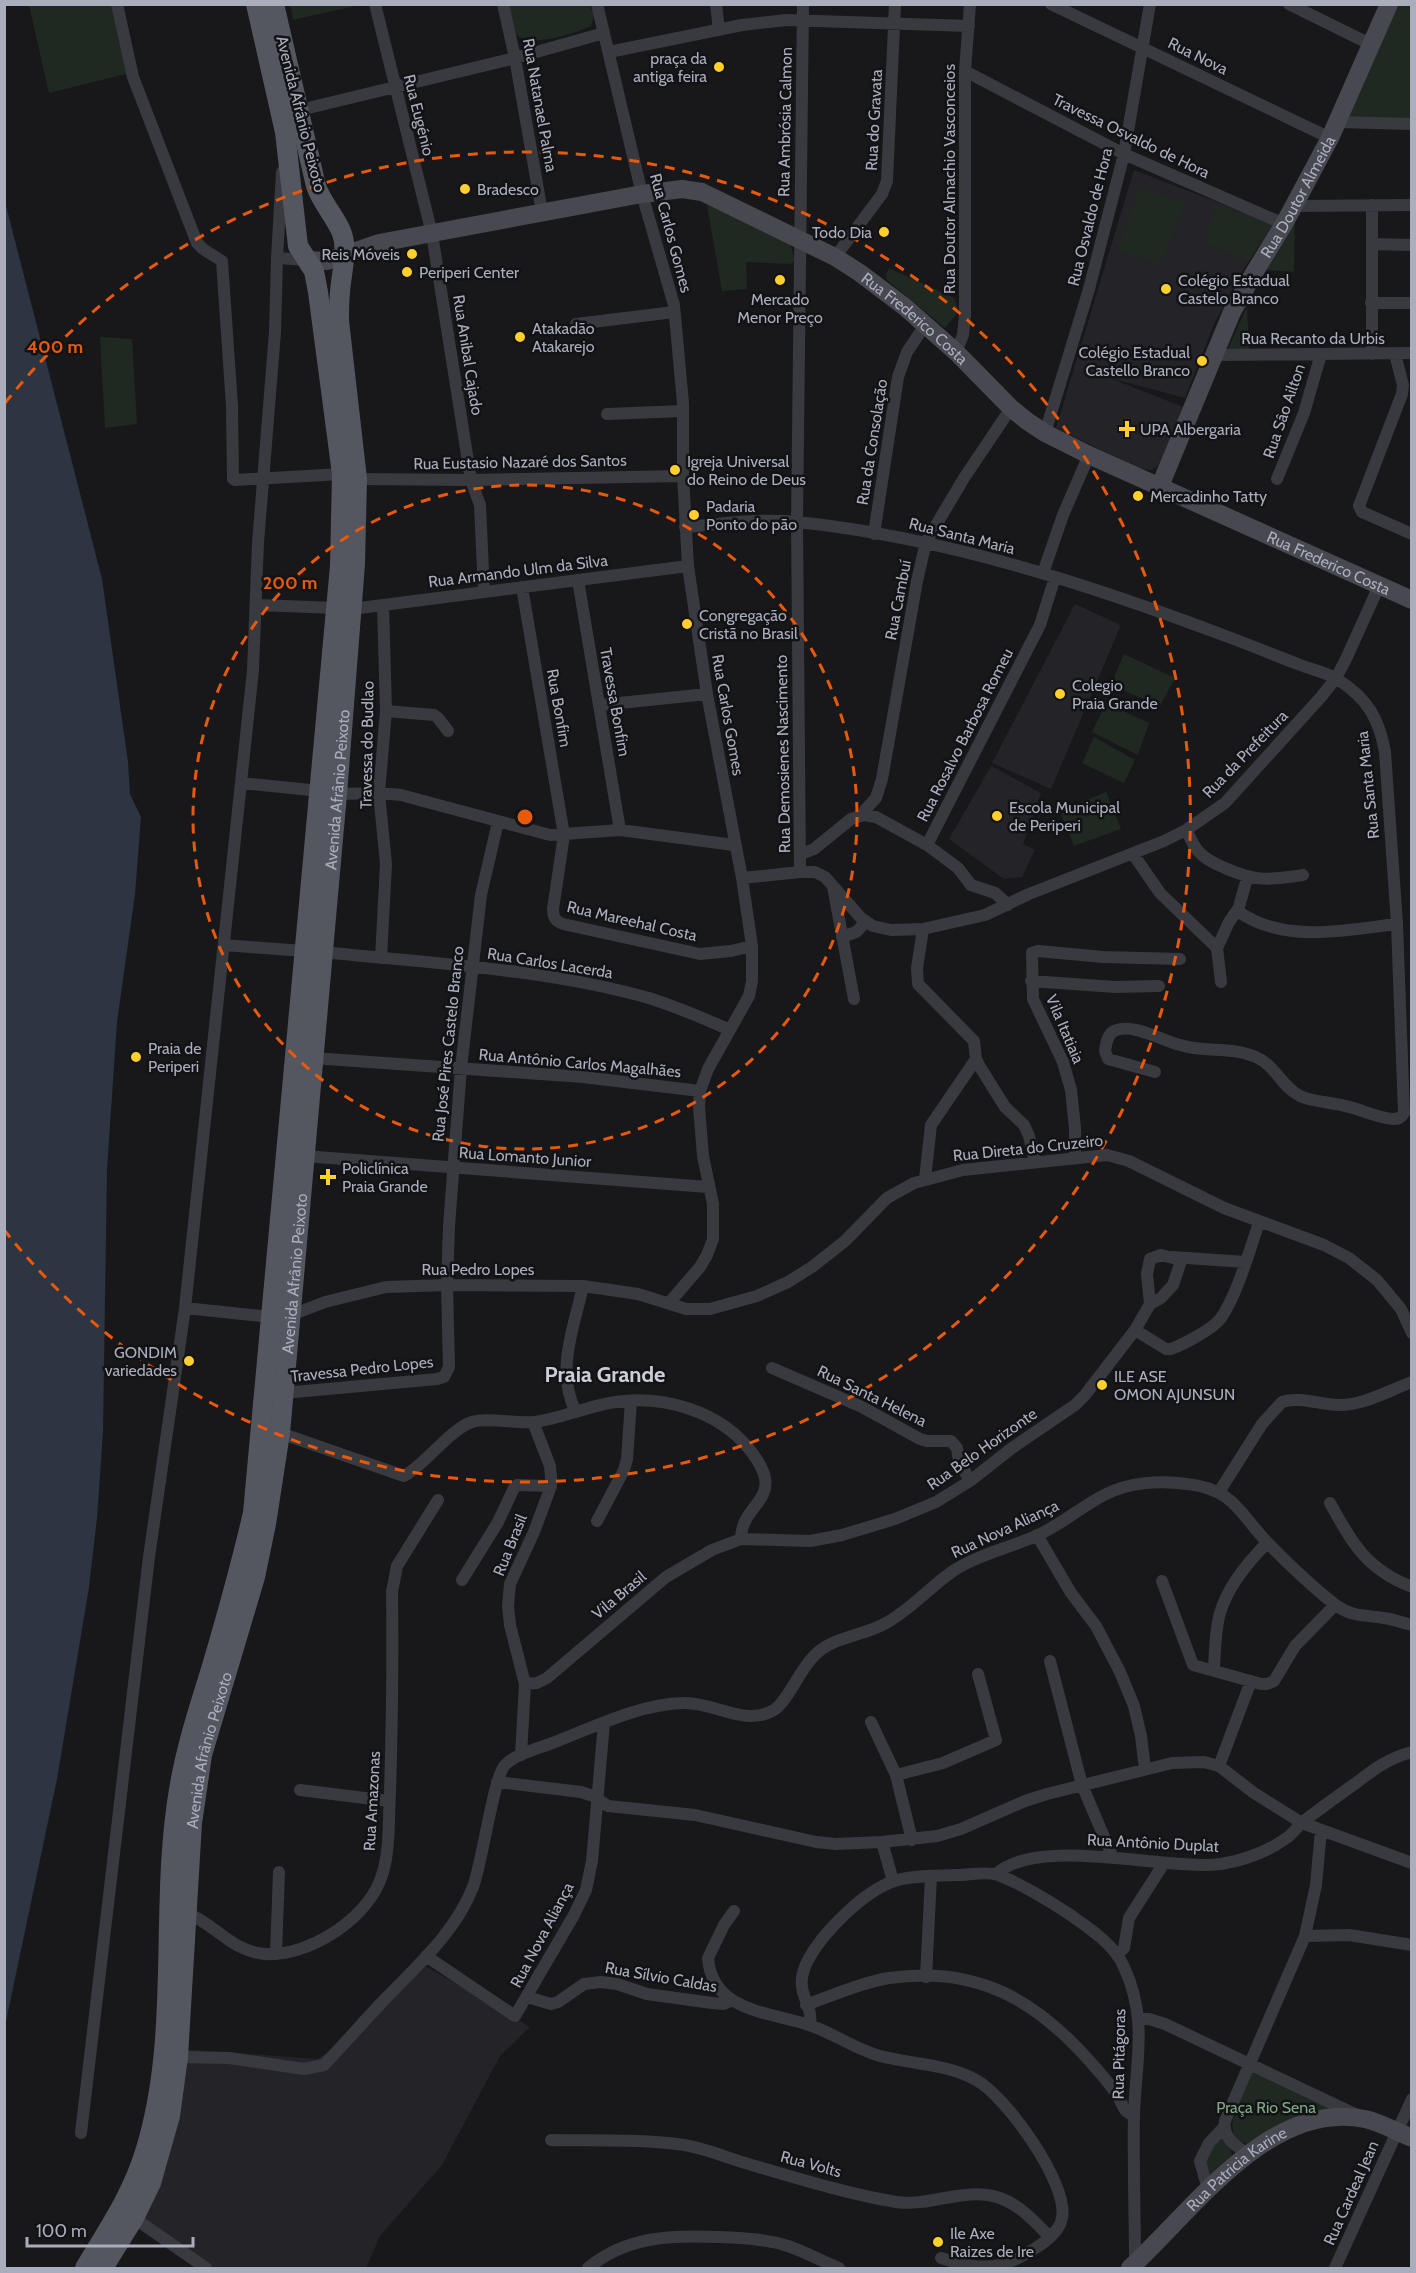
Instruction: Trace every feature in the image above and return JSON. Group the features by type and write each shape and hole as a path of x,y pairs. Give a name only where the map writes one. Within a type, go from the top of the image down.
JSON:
{"main road":[{"name":"Avenida Afrânio Peixoto","path":"256,4 285,132 296,212 298,246 314,271 350,476"},
{"name":"Avenida Afrânio Peixoto","path":"103,2268 134,2218 151,2183 170,2116 178,2057 192,1823 202,1755 255,1577 280,1433 284,1393 280,1317 344,608 342,520 350,476 339,321 339,296 344,255 341,231 322,201 316,186 274,4"},
{"name":"Rua Doutor Almeida","path":"1160,486 1232,312 1284,224 1334,130 1389,4"},
{"name":"Rua Frederico Costa","path":"344,255 379,243 642,194 682,189 702,192 835,257 883,290 956,352 1011,408 1045,433 1089,455 1412,600"},
{"path":"336,223 355,235 379,243"},
{"path":"307,260 322,262 344,255"},
{"name":"Avenida Afrânio Peixoto","path":"84,2268 132,2187 145,2154 153,2123 163,2054 169,1944 171,1844 187,1749 239,1576 254,1513 304,1156 313,1058 313,952"},
{"name":"Rua Patricia Karine","path":"1132,2266 1208,2190 1249,2155 1268,2140 1311,2119 1338,2117 1365,2119 1404,2135"}],"street":[{"name":"Rua Eustasio Nazaré dos Santos","path":"117,4 133,77 197,243 222,261 232,406 232,466 235,480 350,476 471,480 683,476"},
{"name":"Rua Eugénio","path":"375,4 432,234"},
{"name":"Rua Natanael Palma","path":"503,4 515,58 542,212"},
{"name":"Rua Carlos Gomes","path":"597,4 642,194 674,312 683,411 683,476 688,566 706,694 742,878 752,946 752,981 749,996 708,1069 700,1091 703,1156 713,1204 713,1239 700,1267 669,1303"},
{"path":"716,4 719,30"},
{"name":"Rua Ambrósia Calmon","path":"800,239 803,4"},
{"name":"Rua do Gravata","path":"835,257 882,194 887,181 895,4"},
{"name":"Rua Doutor Almachio Vasconceios","path":"956,352 963,335 965,316 965,71 970,4"},
{"name":"Rua Nova","path":"1051,4 1143,48 1334,130"},
{"name":"Rua Osvaldo de Hora","path":"1045,433 1089,289 1124,154 1150,4"},
{"path":"1289,4 1370,44"},
{"path":"609,52 742,25 802,19 969,26"},
{"path":"300,110 395,85 515,58 604,33"},
{"name":"Travessa Osvaldo de Hora","path":"965,71 1124,154 1284,224"},
{"path":"1334,130 1412,124"},
{"path":"81,2133 149,1557 184,1308 253,670 258,543 276,332 277,258 285,132"},
{"path":"1372,205 1372,354"},
{"path":"1294,206 1412,205"},
{"name":"Rua Anibal Cajado","path":"432,234 471,480 480,505 484,592"},
{"name":"Rua Demosienes Nascimento","path":"800,239 797,522 800,872"},
{"path":"1372,244 1412,245"},
{"path":"277,258 307,260"},
{"path":"1371,303 1412,303"},
{"path":"576,324 674,312"},
{"name":"Rua da Consolação","path":"874,534 898,377 907,352 925,325"},
{"name":"Rua Recanto da Urbis","path":"1215,355 1412,353"},
{"name":"Rua Sâo Ailton","path":"1277,478 1304,413 1321,354"},
{"path":"1395,354 1407,387 1394,414 1359,506 1362,512 1412,534"},
{"name":"Rua Cambuí","path":"864,815 876,798 882,779 915,589 926,542 964,478 1011,408"},
{"path":"607,414 683,411"},
{"name":"Rua Rosalvo Barbosa Romeu","path":"1008,905 995,893 971,885 958,868 927,845 1041,625 1049,575 1063,515 1089,455"},
{"name":"Rua Santa Maria","path":"685,527 752,522 797,522 926,542 1049,575 1158,610 1336,678 1366,704 1376,717 1382,734 1397,924 1404,1113 1397,1119 1386,1118 1301,1096 1291,1090 1268,1064 1237,1050 1182,1046 1148,1033 1129,1029 1115,1030 1111,1033 1105,1051 1108,1059 1155,1072"},
{"name":"Rua Armando Ulm da Silva","path":"257,605 344,608 383,605 688,566"},
{"name":"Travessa Bonfim","path":"578,580 620,830"},
{"name":"Rua da Prefeitura","path":"866,922 891,930 923,929 970,920 1186,830 1225,803 1336,678 1379,586"},
{"name":"Rua Bonfim","path":"522,587 564,835"},
{"name":"Travessa do Budlao","path":"381,958 386,864 379,793 386,711 383,605"},
{"path":"600,705 706,694"},
{"path":"386,711 434,715 448,731"},
{"path":"241,783 329,793 379,793 422,800 550,835 620,830 735,845"},
{"path":"801,854 814,849 851,819 864,815 876,816 927,845"},
{"name":"Rua José Pires Castelo Branco","path":"444,1377 449,1366 447,1285 461,1068 481,895 498,822"},
{"path":"1186,830 1198,851 1205,857 1214,864 1247,878 1272,879 1303,875"},
{"name":"Rua Mareehal Costa","path":"564,835 553,909 553,916 557,922 693,953 717,953 752,946"},
{"path":"1133,854 1160,893 1218,948"},
{"path":"742,878 800,872 820,874 866,922 856,932 842,937"},
{"path":"1221,982 1218,948 1229,922 1238,909 1247,878"},
{"path":"832,886 854,999"},
{"path":"1238,909 1242,914 1262,922 1302,932 1325,933 1397,924"},
{"path":"923,929 917,968 918,984 974,1041 976,1059 1001,1101 1024,1125 1035,1162"},
{"name":"Rua Carlos Lacerda","path":"224,945 381,958 548,977 629,994 688,1011 730,1030"},
{"name":"Vila Itatiaia","path":"1075,1158 1071,1090 1063,1062 1033,999 1032,955 1035,951 1103,957 1180,959"},
{"path":"1399,974 1412,978"},
{"path":"1031,981 1115,987 1159,986"},
{"name":"Rua Antônio Carlos Magalhães","path":"313,1058 583,1077 700,1091"},
{"path":"925,1179 931,1125 976,1059"},
{"name":"Rua Direta do Cruzeiro","path":"669,1303 686,1309 710,1309 757,1296 788,1282 812,1267 845,1241 887,1198 925,1179 963,1170 1107,1155 1122,1157 1201,1198 1259,1223 1324,1245 1349,1258 1377,1280 1401,1309 1412,1333"},
{"name":"Rua Lomanto Junior","path":"304,1156 708,1187"},
{"path":"1135,1330 1168,1349 1173,1349 1206,1330 1221,1318 1238,1282 1259,1223"},
{"path":"1150,1304 1147,1274 1150,1259 1158,1256 1245,1262"},
{"name":"Rua Belo Horizonte","path":"741,1539 810,1540 842,1535 918,1510 970,1481 1012,1448 1075,1405 1085,1395 1135,1330 1150,1304 1161,1298 1173,1285 1180,1264 1173,1257"},
{"name":"Rua Pedro Lopes","path":"184,1308 280,1317 325,1302 386,1287 447,1285 583,1286 638,1294 669,1303"},
{"path":"576,1412 567,1388 566,1365 583,1286"},
{"path":"1401,1309 1412,1301"},
{"name":"Rua Santa Helena","path":"772,1368 862,1407 920,1439 934,1442 951,1441 957,1448 959,1461 970,1481"},
{"name":"Travessa Pedro Lopes","path":"284,1393 444,1377"},
{"path":"1219,1492 1262,1425 1282,1402 1298,1400 1334,1405 1355,1404 1412,1382"},
{"path":"597,1521 624,1470 627,1459 631,1401"},
{"path":"280,1433 404,1476 471,1422 534,1422 598,1406 631,1401 669,1404 702,1413 735,1433 762,1467 766,1485 761,1498 746,1517 741,1539"},
{"name":"Rua Brasil","path":"521,1755 525,1684 510,1625 508,1606 510,1584 534,1532 551,1486 550,1466 534,1422"},
{"name":"Rua Nova Aliança","path":"497,1782 502,1768 521,1755 647,1709 682,1703 701,1704 742,1715 770,1712 779,1705 805,1666 825,1647 865,1633 894,1619 967,1563 1057,1526 1100,1497 1131,1485 1181,1483 1206,1487 1219,1492 1240,1507 1268,1543 1335,1605"},
{"path":"462,1580 498,1522 514,1488 517,1485 551,1486"},
{"name":"Rua Amazonas","path":"186,1913 198,1918 225,1939 245,1950 276,1954 306,1946 336,1932 362,1910 372,1896 382,1875 390,1818 394,1691 393,1578 402,1556 438,1500"},
{"path":"1330,1503 1368,1562 1380,1572 1412,1587"},
{"path":"1037,1535 1071,1593 1096,1626 1119,1672 1134,1706 1145,1769"},
{"name":"Vila Brasil","path":"525,1684 537,1683 547,1678 666,1578 712,1550 741,1539"},
{"path":"1214,1670 1221,1610 1247,1564 1268,1543"},
{"path":"1162,1581 1191,1662 1196,1667 1251,1681 1271,1683 1275,1681 1295,1646 1335,1605 1355,1615 1384,1618 1412,1625"},
{"path":"1050,1661 1082,1785 1113,1858"},
{"path":"896,1775 943,1763 996,1740 978,1674"},
{"path":"1220,1766 1251,1681"},
{"path":"871,1722 896,1775 912,1840"},
{"name":"Rua Nova Aliança","path":"426,1956 515,2016 586,1890 592,1861 604,1723"},
{"name":"Rua Antônio Duplat","path":"996,1874 1012,1863 1078,1856 1199,1864 1240,1860 1274,1846 1379,1765 1412,1752"},
{"path":"178,2057 229,2058 304,2069 324,2065 426,1956 461,1912 474,1885 480,1865 497,1782 581,1792 593,1796 608,1806 695,1815 816,1842 836,1844 912,1840 937,1836 961,1829 1025,1801 1082,1785 1145,1769 1187,1762 1204,1762 1220,1766 1254,1793 1302,1823 1412,1863"},
{"path":"300,1790 389,1801"},
{"path":"1208,2190 1200,2161 1209,2143 1224,2127 1249,2063 1305,1936 1315,1893 1321,1830"},
{"path":"882,1842 893,1881"},
{"path":"1117,1955 1124,1948 1129,1918 1164,1863"},
{"path":"276,1954 279,1872"},
{"name":"Rua Pitágoras","path":"810,2025 811,2015 801,1987 809,1959 848,1912 868,1895 893,1881 931,1876 996,1874 1045,1899 1079,1921 1117,1955 1132,1989 1139,2019 1134,2115 1132,2266"},
{"path":"926,1977 931,1876"},
{"path":"732,2000 723,1993 713,1976 708,1958 724,1925 734,1911"},
{"path":"1305,1936 1349,1935 1412,1945"},
{"path":"806,2005 890,1978 926,1977 968,1980 991,1986 1050,2020 1107,2080 1126,2111 1134,2115"},
{"name":"Rua Sílvio Caldas","path":"527,1997 544,2003 558,2002 577,1988 601,1982 617,1983 647,1994 712,2003 724,2004 732,2000 757,2012 810,2025 878,2055 974,2079 997,2095 1032,2142 1052,2175 1063,2217 1050,2237"},
{"path":"1139,2019 1149,2019 1165,2024 1365,2119"},
{"name":"Rua Cardeal Jean","path":"1335,2268 1404,2135 1412,2099"},
{"path":"1224,2127 1228,2138 1249,2155"},
{"name":"Rua Volts","path":"551,2140 685,2145 862,2194 904,2203 918,2203 961,2195 999,2197 1018,2208 1050,2237"},
{"path":"134,2218 207,2268"},
{"path":"588,2268 611,2252 628,2244 662,2236 684,2235 769,2241 787,2246 838,2268"},
{"path":"941,2258 975,2267 1001,2265 1014,2260 1050,2237"}],"shaded area":[{"name":"Colégio Estadual Castelo Branco","path":"1134,170 1274,224 1243,270 1214,324 1185,398 1110,378 1183,407 1159,465 1151,470 1139,468 1056,428"},
{"name":"Colegio Praia Grande","path":"1075,604 1121,625 1051,789 992,763"},
{"name":"Escola Municipal de Periperi","path":"991,766 1041,793 1023,844 1035,850 1022,877 1004,879 949,839"},
{"path":"417,1961 530,2027 500,2056 442,2165 380,2236 366,2268 211,2268 135,2219 180,2049 318,2059 340,2043"}],"green space":[{"path":"290,4 359,4 359,5 293,20"},
{"path":"29,5 113,5 130,73 49,93"},
{"path":"508,5 589,5 594,15 591,26 584,29 553,38 532,40 518,36 511,22"},
{"path":"1396,5 1411,5 1411,119 1344,120"},
{"path":"1139,187 1185,203 1161,265 1118,250"},
{"path":"1216,204 1271,224 1249,261 1205,243"},
{"path":"707,205 789,240 795,261 790,264 746,262 747,289 722,291"},
{"path":"1295,213 1294,272 1266,270"},
{"path":"889,268 954,298 958,308 955,316 945,328 887,280 886,274"},
{"path":"1247,306 1249,349 1228,349"},
{"path":"100,337 132,339 137,424 105,428"},
{"path":"1124,654 1175,678 1160,706 1111,685"},
{"path":"1106,703 1149,723 1138,755 1092,732"},
{"path":"1094,737 1135,760 1124,783 1082,763"},
{"path":"1106,792 1121,829 1074,846 1060,811"},
{"name":"Praça Rio Sena","path":"1249,2071 1335,2108 1250,2146 1234,2138 1232,2124"},
{"name":"Praça Rio Sena","path":"1219,2136 1231,2149 1232,2156 1217,2174 1210,2174 1205,2160"}],"water":[{"path":"4,198 102,579 128,762 130,794 141,817 135,894 117,1022 107,1169 103,1432 97,1518 89,1587 57,1779 5,2026"}],"place":[{"name":"praça da antiga feira","path":"719,67"},
{"name":"Bradesco","path":"465,189"},
{"name":"Todo Dia","path":"884,232"},
{"name":"Reis Móveis","path":"412,254"},
{"name":"Periperi Center","path":"407,272"},
{"name":"Mercado Menor Preço","path":"780,280"},
{"name":"Colégio Estadual Castelo Branco","path":"1166,289"},
{"name":"Atakadão Atakarejo","path":"520,337"},
{"name":"Colégio Estadual Castello Branco","path":"1202,361"},
{"name":"UPA Albergaria","path":"1127,429"},
{"name":"Igreja Universal do Reino de Deus","path":"675,470"},
{"name":"Mercadinho Tatty","path":"1138,496"},
{"name":"Padaria Ponto do pão","path":"694,515"},
{"name":"Congregação Cristã no Brasil","path":"687,624"},
{"name":"Colegio Praia Grande","path":"1060,694"},
{"name":"Escola Municipal de Periperi","path":"997,816"},
{"name":"Praia de Periperi","path":"136,1057"},
{"name":"Policlínica Praia Grande","path":"328,1177"},
{"name":"GONDIM variedades","path":"189,1361"},
{"name":"ILE ASE OMON AJUNSUN","path":"1102,1385"},
{"name":"Ile Axe Raizes de Ire","path":"938,2242"}],"district":[{"name":"Praia Grande","path":"605,1374"}]}
